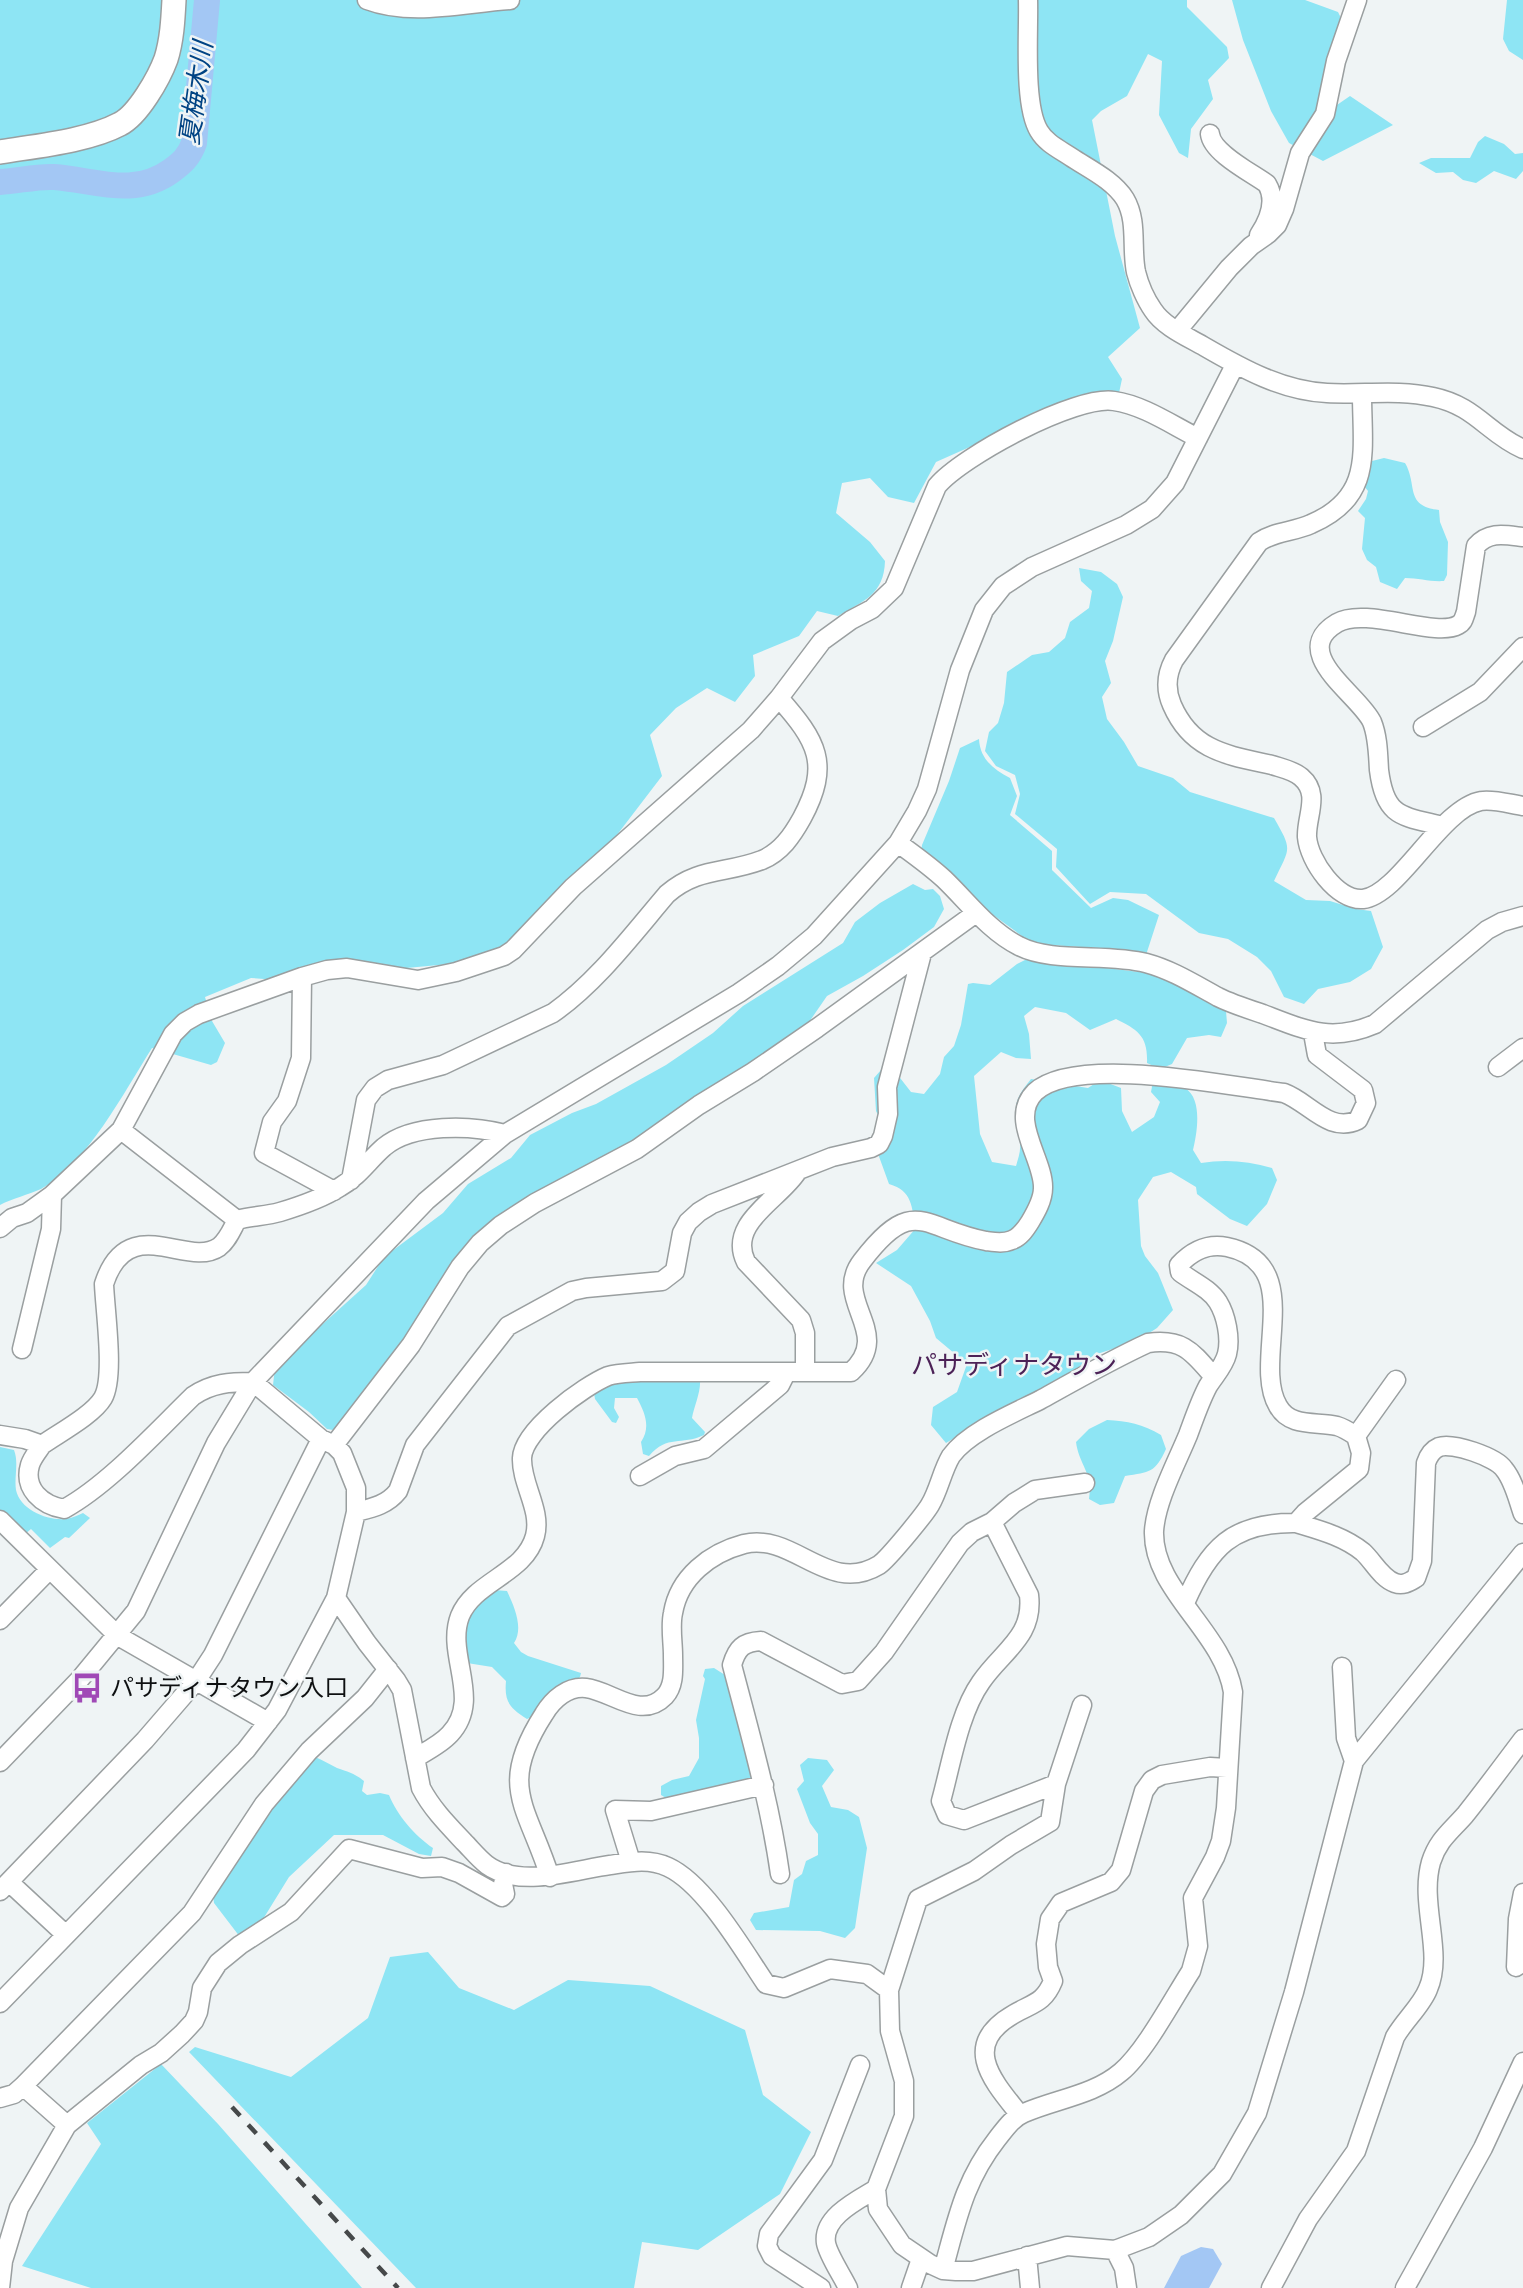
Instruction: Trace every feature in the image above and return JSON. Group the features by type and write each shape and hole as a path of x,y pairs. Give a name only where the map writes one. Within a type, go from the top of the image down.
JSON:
{"main road":[{"path":"0,152 69,141 122,124 137,109 165,60 174,0"}],"street":[{"path":"367,0 383,6 420,8 510,0"},
{"path":"1028,0 1030,102 1033,120 1047,141 1110,182 1126,200 1133,230 1136,272 1154,312 1177,331 1236,365 1278,383 1301,391 1431,396 1455,403 1474,413 1510,443 1523,449"},
{"path":"1251,246 1277,225 1300,153 1325,114 1336,61 1357,0"},
{"path":"1177,331 1251,246 1267,219 1272,202 1272,192 1267,184 1219,151 1210,134"},
{"path":"0,1762 80,1679 136,1611 216,1443 253,1382 426,1200 505,1133 727,1000 778,966 814,936 898,842 918,811 927,789 960,670 984,610 1003,586 1032,567 1126,525 1152,509 1175,483 1236,365"},
{"path":"1362,394 1362,454 1360,474 1352,494 1330,514 1314,523 1267,537 1259,542 1168,672 1167,686 1177,715 1184,727 1210,749 1294,772 1308,784 1313,800 1307,834 1308,844 1332,886 1351,898 1375,896 1416,857 1443,826 1470,805 1480,801 1493,801 1523,806"},
{"path":"0,1228 52,1195 121,1130 173,1034 185,1022 199,1014 327,970 346,968 418,980 435,978 504,956 522,941 573,887 751,730 822,641 883,601 894,587 937,486 944,478 992,446 1026,426 1091,402 1104,400 1135,407 1198,438"},
{"path":"1443,826 1401,815 1388,803 1383,794 1376,737 1371,721 1327,670 1321,657 1322,640 1328,629 1348,619 1369,618 1439,627 1458,625 1463,621 1466,612 1476,546 1482,539 1491,536 1523,537"},
{"path":"1423,727 1480,692 1523,647"},
{"path":"351,1180 366,1100 374,1088 388,1080 443,1065 553,1013 595,975 679,884 704,873 761,860 789,839 811,800 818,768 809,737 779,698"},
{"path":"898,842 943,878 976,913 1004,936 1032,951 1119,957 1148,963 1181,976 1220,998 1313,1033 1337,1035 1359,1031 1375,1024 1487,930 1523,916"},
{"path":"66,1935 4,1886 145,1740 196,1681 213,1655 328,1442 411,1345 460,1267 487,1237 535,1203 637,1149 699,1105 806,1036 976,913"},
{"path":"356,1513 376,1507 398,1491 415,1445 508,1326 572,1291 586,1287 662,1281 675,1271 682,1233 688,1222 699,1212 832,1157 879,1144 888,1114 887,1087 922,953"},
{"path":"302,977 301,1059 287,1101 272,1122 264,1153 334,1191"},
{"path":"415,1758 451,1733 462,1713 464,1685 454,1640 461,1613 469,1601 504,1574 532,1545 536,1523 522,1459 524,1447 530,1437 572,1395 612,1374 851,1372 866,1356 868,1332 856,1305 854,1292 859,1264 889,1232 905,1221 921,1220 980,1240 999,1243 1012,1241 1023,1233 1041,1202 1043,1187 1028,1136 1027,1108 1033,1094 1048,1082 1102,1073 1178,1079 1284,1093 1296,1097 1329,1121 1340,1124 1358,1120 1366,1103 1363,1090 1317,1055 1313,1033"},
{"path":"1498,1067 1523,1048"},
{"path":"121,1130 237,1220 281,1212 334,1191 351,1180 385,1147 421,1131 481,1128 505,1133"},
{"path":"798,1171 789,1184 751,1221 741,1240 746,1262 801,1320 805,1332 805,1372"},
{"path":"22,1349 51,1229 52,1195"},
{"path":"0,2003 246,1749 268,1722 336,1598 356,1513 356,1488 342,1453 253,1382 228,1382 207,1387 99,1485 64,1509 42,1502 28,1479 30,1463 42,1445 91,1411 102,1400 109,1368 104,1284 117,1258 129,1250 148,1244 195,1251 212,1250 221,1246 237,1220"},
{"path":"943,2270 965,2191 976,2167 993,2144 1020,2115 1088,2091 1124,2070 1191,1971 1198,1946 1193,1898 1215,1857 1226,1808 1233,1704 1231,1675 1214,1644 1165,1576 1159,1561 1154,1531 1156,1515 1205,1394 1227,1355 1228,1343 1222,1310 1217,1300 1180,1272 1179,1265 1198,1250 1211,1245 1234,1248 1248,1255 1259,1264 1268,1278 1273,1296 1272,1387 1279,1409 1288,1418 1337,1426 1356,1436 1361,1453 1359,1469 1296,1523"},
{"path":"550,1877 520,1797 518,1773 530,1736 550,1704 568,1690 583,1687 595,1689 633,1705 647,1706 665,1696 674,1677 673,1614 683,1581 706,1561 743,1544 764,1541 833,1573 859,1573 880,1564 930,1505 952,1455 973,1436 1148,1343 1159,1341 1185,1345 1214,1377"},
{"path":"640,1476 676,1456 704,1449 780,1385 786,1373"},
{"path":"1356,1436 1396,1380"},
{"path":"0,1435 42,1445"},
{"path":"1185,1603 1199,1572 1221,1545 1244,1531 1265,1525 1296,1523 1332,1534 1362,1551 1392,1582 1401,1584 1416,1578 1422,1561 1426,1463 1433,1451 1440,1446 1486,1456 1499,1463 1508,1476 1523,1514"},
{"path":"780,1874 764,1785 732,1665 736,1650 747,1642 761,1641 842,1684 858,1681 884,1652 960,1543 972,1532 992,1522 1014,1503 1035,1490 1085,1483"},
{"path":"0,1520 118,1636 268,1722"},
{"path":"992,1522 1029,1595 1027,1627 979,1683 965,1714 942,1801 947,1815 964,1820 1056,1784"},
{"path":"1082,1705 1056,1784 1050,1822 1011,1844 974,1871 918,1899 889,1990 890,2031 904,2081 904,2116 876,2189 878,2209 902,2245 943,2270 973,2271 1067,2246 1115,2250 1149,2237 1181,2215 1222,2174 1257,2113 1294,1992 1354,1761 1523,1553"},
{"path":"0,1620 49,1570"},
{"path":"336,1598 402,1690 421,1788 429,1803 488,1866 506,1873 550,1877 574,1870 652,1861 669,1867 691,1882 766,1984 784,1988 830,1969 867,1974 889,1990"},
{"path":"1342,1667 1346,1738 1354,1761"},
{"path":"0,2098 14,2094 23,2087 192,1913 264,1804 310,1751 365,1698 388,1669"},
{"path":"1271,2288 1308,2219 1356,2151 1395,2037 1402,2023 1428,1990 1434,1964 1426,1892 1438,1843 1464,1816 1523,1738"},
{"path":"1020,2115 990,2078 985,2048 988,2035 1000,2022 1041,2001 1048,1993 1053,1981 1048,1967 1046,1944 1050,1919 1060,1903 1111,1882 1121,1870 1144,1791 1152,1780 1162,1775 1210,1767 1227,1768"},
{"path":"631,1862 615,1810 651,1811 764,1785"},
{"path":"0,2288 3,2261 19,2208 67,2125 182,2034 194,2021 202,1988 218,1963 240,1945 291,1912 349,1849 422,1868 442,1867 459,1873 502,1897 505,1894 503,1884 506,1873"},
{"path":"1516,1967 1518,1919 1523,1893"},
{"path":"1405,2288 1483,2148 1523,2062"},
{"path":"821,2288 772,2256 767,2246 769,2234 823,2160 860,2066"},
{"path":"23,2087 67,2125"},
{"path":"848,2288 826,2243 829,2228 841,2211 876,2189"},
{"path":"1115,2250 1124,2268 1127,2288"},
{"path":"1027,2256 1030,2288"},
{"path":"911,2288 921,2259"}],"shaded area":[{"path":"0,0 1187,0 1187,7 1227,47 1229,58 1208,80 1213,99 1191,129 1188,158 1179,153 1159,115 1162,61 1148,54 1127,96 1101,111 1092,120 1115,236 1140,328 1108,357 1122,379 1119,393 1095,393 1034,412 1008,430 936,462 914,503 888,497 870,478 842,483 836,513 870,542 885,561 884,573 876,589 864,601 838,616 817,611 799,636 753,655 755,676 735,702 707,688 676,708 650,735 662,776 610,844 505,949 460,963 278,980 251,978 205,997 212,1021 225,1043 217,1062 211,1065 152,1048 103,1126 74,1163 41,1189 0,1205"},
{"path":"1232,0 1305,0 1338,12 1343,22 1318,99 1334,107 1350,96 1393,125 1323,161 1289,143 1271,111 1243,40"},
{"path":"1507,0 1523,0 1523,60 1509,51 1503,39"},
{"path":"1485,136 1504,144 1515,154 1523,153 1523,171 1516,179 1494,171 1476,183 1463,180 1453,172 1436,173 1419,163 1431,158 1470,158 1478,142"},
{"path":"1384,458 1405,463 1416,499 1428,508 1439,510 1440,522 1448,542 1447,575 1444,581 1405,578 1397,589 1380,582 1376,567 1367,560 1362,549 1365,518 1358,511 1368,491 1364,486 1366,470 1372,461"},
{"path":"1079,568 1101,572 1117,584 1123,597 1113,641 1105,661 1111,683 1102,697 1107,719 1138,766 1173,778 1190,792 1274,818 1287,843 1287,849 1274,881 1306,900 1330,901 1371,911 1383,947 1371,969 1350,982 1318,989 1304,1004 1284,997 1271,971 1257,957 1228,939 1199,933 1146,894 1110,892 1090,904 1056,867 1057,849 1015,814 1020,794 1015,775 996,766 985,751 989,732 998,723 1004,703 1007,672 1032,655 1049,652 1065,638 1070,622 1089,608 1092,591 1081,581"},
{"path":"979,739 988,763 1010,778 1017,796 1010,815 1052,851 1052,870 1091,908 1113,898 1128,900 1159,915 1146,955 1098,948 1033,944 989,912 921,853 960,748"},
{"path":"913,884 925,890 933,889 940,896 944,909 934,927 863,976 827,996 807,1025 790,1040 673,1113 616,1153 477,1232 451,1265 401,1346 339,1431 327,1429 273,1385 275,1367 366,1285 384,1257 443,1213 468,1184 511,1158 530,1135 596,1104 666,1065 713,1033 743,1006 843,943 855,922 880,903"},
{"path":"1027,959 1058,966 1083,965 1155,974 1226,1011 1227,1023 1221,1037 1209,1035 1187,1038 1172,1064 1160,1069 1147,1063 1146,1046 1140,1035 1116,1019 1090,1030 1066,1013 1035,1007 1024,1016 1031,1059 1016,1058 1001,1052 974,1076 980,1134 992,1162 1016,1166 1020,1146 1016,1104 1031,1079 1088,1088 1100,1080 1121,1088 1122,1111 1132,1132 1154,1117 1160,1102 1151,1092 1153,1081 1178,1085 1191,1093 1197,1117 1193,1150 1201,1163 1245,1162 1272,1168 1277,1180 1267,1204 1247,1226 1230,1219 1197,1194 1196,1187 1171,1172 1153,1177 1138,1200 1141,1246 1158,1273 1173,1310 1157,1328 1137,1341 1094,1355 1057,1384 1020,1399 946,1443 931,1425 933,1407 957,1392 967,1364 936,1338 911,1286 876,1263 897,1250 916,1228 910,1200 903,1191 889,1184 873,1140 882,1123 876,1111 874,1078 881,1070 897,1074 911,1092 924,1094 940,1074 944,1057 954,1046 961,1025 968,984 990,985"},
{"path":"615,1379 700,1380 692,1418 705,1432 704,1435 662,1445 649,1456 643,1454 641,1442 646,1431 646,1420 637,1398 615,1398 614,1408 619,1417 616,1423 612,1422 595,1399 593,1387"},
{"path":"1107,1420 1148,1428 1161,1435 1166,1449 1151,1470 1125,1476 1114,1503 1100,1505 1089,1499 1089,1482 1076,1442 1089,1429"},
{"path":"0,1447 14,1450 16,1490 29,1508 51,1518 66,1519 83,1513 90,1518 69,1538 65,1537 50,1548 31,1529 24,1535 0,1514"},
{"path":"494,1590 507,1591 510,1597 518,1624 514,1643 521,1652 581,1673 580,1677 539,1714 527,1719 509,1704 506,1681 492,1667 467,1663 466,1621 475,1606"},
{"path":"714,1668 725,1675 741,1738 755,1770 751,1781 739,1781 709,1794 671,1801 661,1795 661,1786 689,1776 699,1758 696,1720 705,1679 703,1676 705,1669"},
{"path":"315,1757 360,1778 364,1781 362,1791 367,1795 389,1795 407,1824 433,1848 431,1856 419,1854 383,1835 334,1835 289,1877 260,1924 240,1937 214,1903 213,1895 229,1875 268,1805"},
{"path":"808,1758 827,1760 834,1770 822,1786 831,1807 848,1810 859,1817 867,1848 855,1928 845,1938 820,1931 756,1930 750,1920 754,1913 789,1907 794,1880 802,1874 806,1861 818,1855 818,1834 810,1823 797,1789 804,1781 800,1765"},
{"path":"428,1952 459,1988 514,2010 568,1980 650,1986 745,2030 763,2095 811,2132 780,2194 698,2250 642,2242 634,2288 416,2288 189,2052 195,2047 291,2077 368,2018 390,1957"},
{"path":"161,2064 218,2124 362,2288 91,2288 22,2266 101,2144 87,2123"},
{"path":"1201,2247 1213,2249 1222,2264 1209,2288 1164,2288 1181,2256"}],"waterway":[{"name":"夏梅木川","path":"0,182 54,177 129,186 157,179 179,165 194,143 207,0"}],"railway":[{"path":"232,2107 398,2288"}],"place":[{"name":"パサディナタウン入口","path":"87,1688"}],"district":[{"name":"パサディナタウン","path":"1014,1365"}]}
